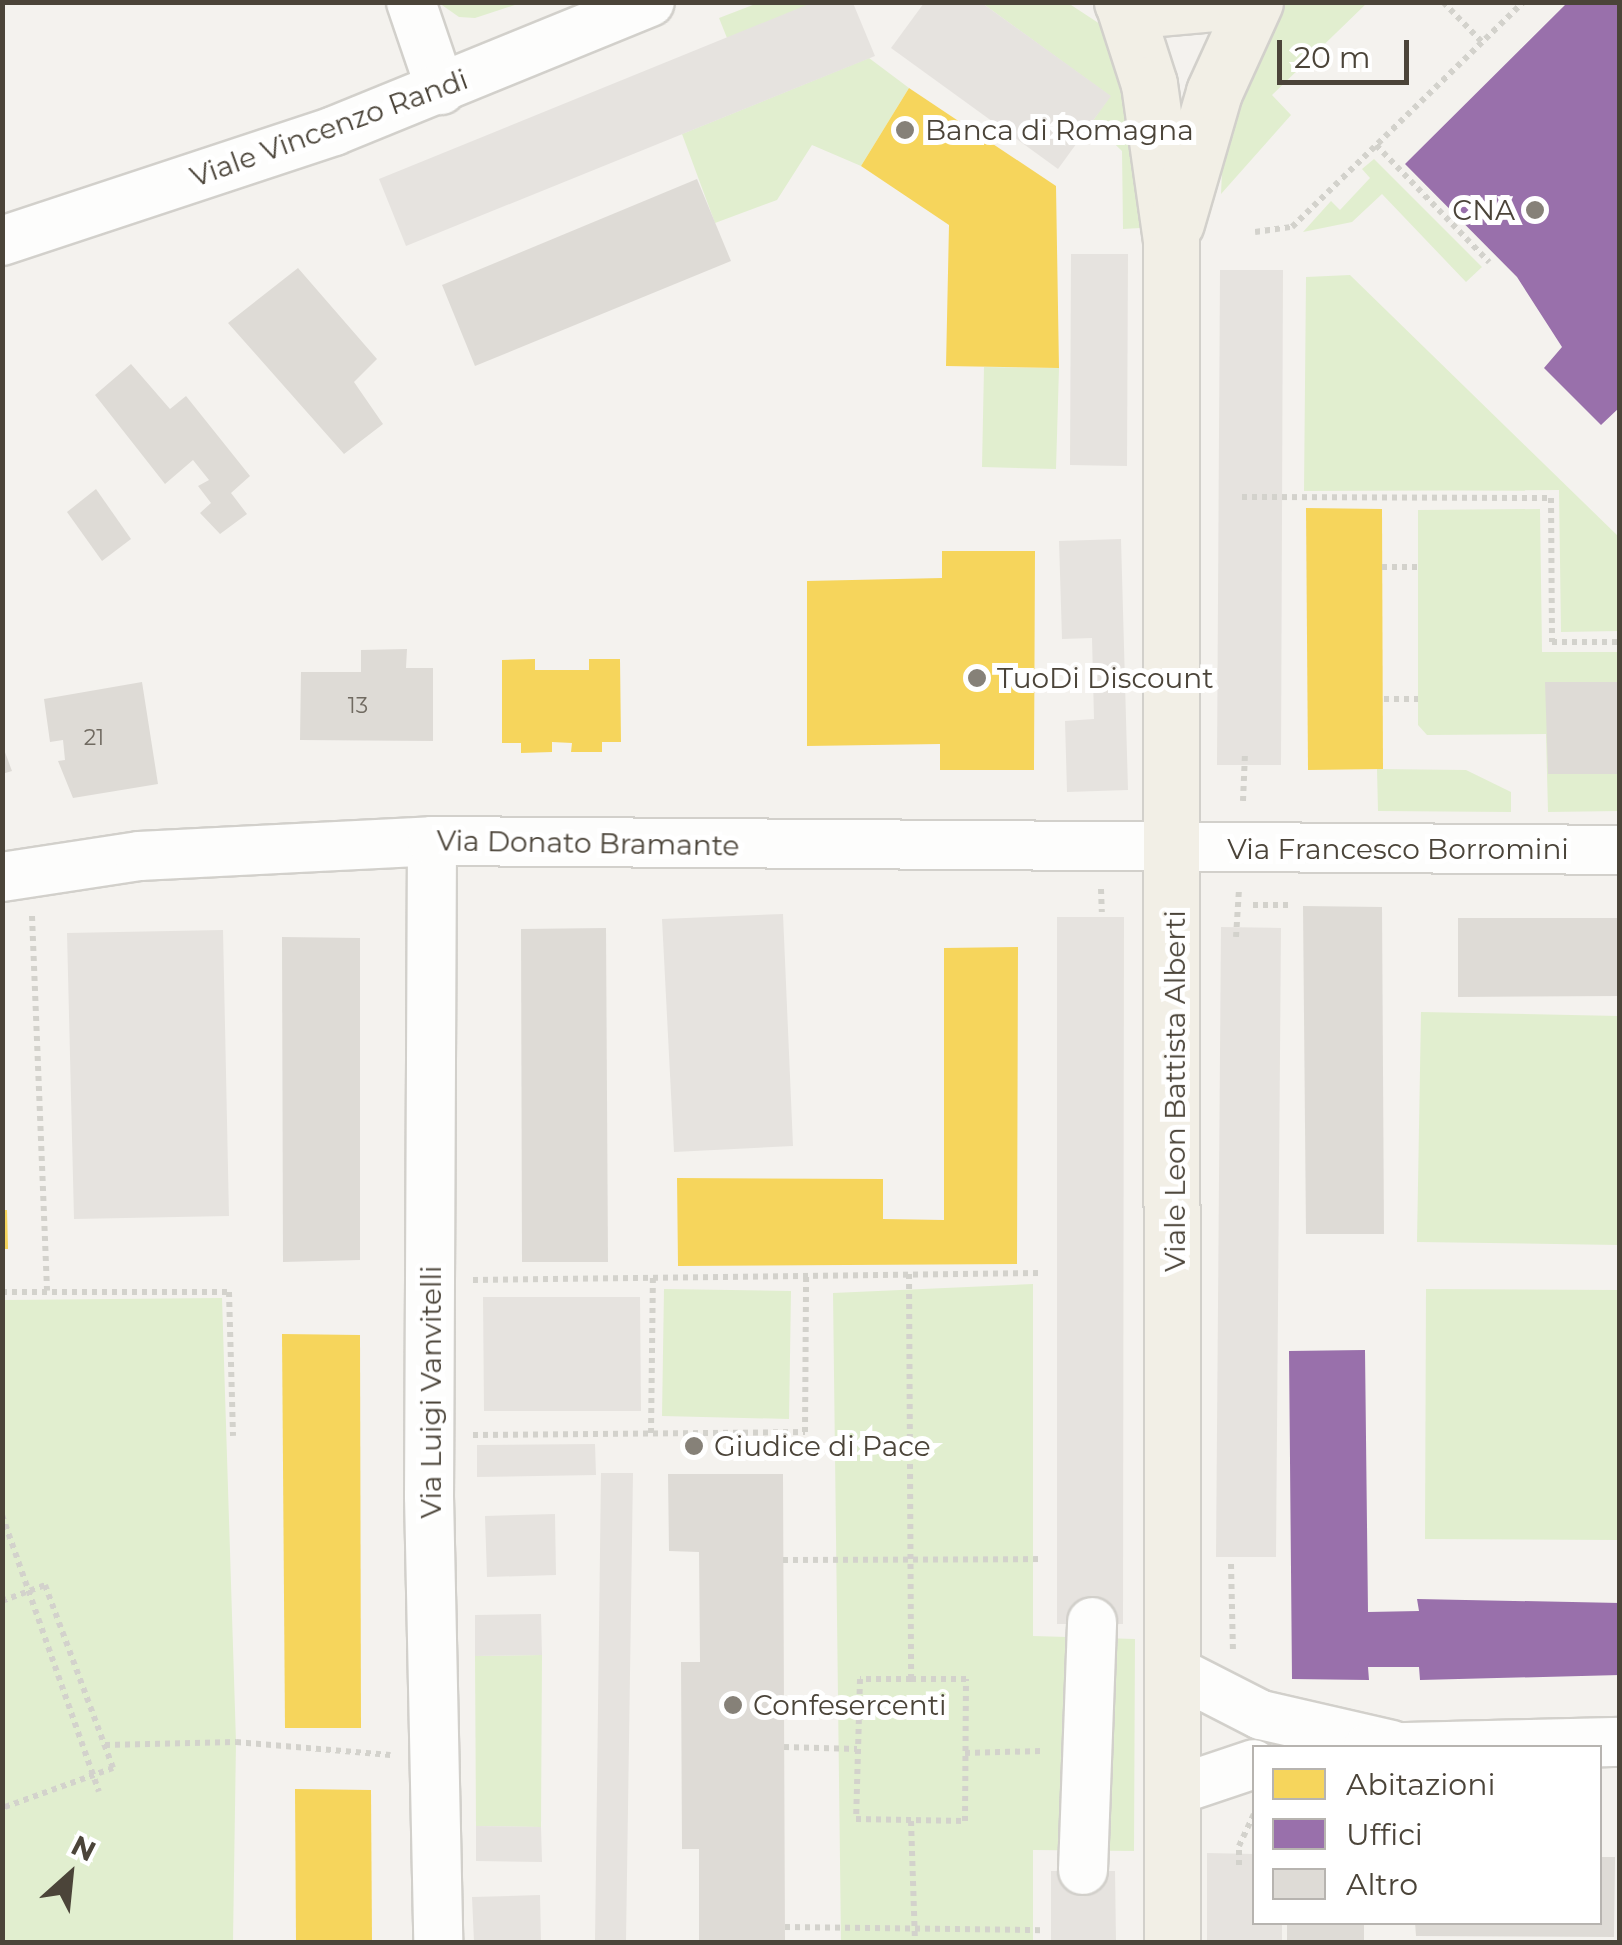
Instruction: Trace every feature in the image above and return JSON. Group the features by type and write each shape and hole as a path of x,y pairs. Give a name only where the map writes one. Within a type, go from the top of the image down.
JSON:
{"main road":[{"path":"1122,3 1158,8 1225,2"},
{"name":"Viale Leon Battista Alberti","path":"1171,240 1214,92 1256,2"},
{"name":"Viale Leon Battista Alberti","path":"1122,3 1149,84 1171,240 1176,850 1172,1942"}],"street":[{"path":"411,2 441,90"},
{"name":"Viale Vincenzo Randi","path":"2,241 441,90 650,2"},
{"name":"Via Donato Bramante","path":"16,874 139,856 432,841 1176,850"},
{"name":"Via Luigi Vanvitelli","path":"432,841 432,1755 438,1942"},
{"name":"Via Francesco Borromini","path":"1176,850 1620,850"},
{"path":"1083,1870 1092,1622"},
{"path":"1172,1670 1261,1715 1376,1745"},
{"path":"1440,1745 1620,1742"},
{"path":"1174,1791 1252,1765"}],"path":[{"path":"1443,2 1483,43"},
{"path":"1255,232 1292,227 1523,2"},
{"path":"1376,145 1489,262"},
{"path":"1242,497 1552,498 1552,642 1620,642"},
{"path":"1382,567 1418,568"},
{"path":"1384,699 1418,698"},
{"path":"16,874 47,1291"},
{"path":"1254,905 1293,905"},
{"path":"472,1280 1042,1273"},
{"path":"909,1274 912,1679"},
{"path":"472,1435 805,1432 806,1276"},
{"path":"651,1434 654,1278"},
{"path":"2,1292 229,1292 233,1436"},
{"path":"2,1515 99,1792"},
{"path":"783,1560 1042,1558"},
{"path":"1232,1564 1238,1662"},
{"path":"2,1601 45,1585 113,1768 2,1808"},
{"path":"860,1679 912,1679 966,1679 965,1821 856,1818 860,1679"},
{"path":"105,1746 236,1742 432,1755"},
{"path":"784,1747 857,1749"},
{"path":"966,1753 1042,1751"},
{"path":"1239,1865 1238,1846 1252,1818"},
{"path":"911,1821 915,1942"},
{"path":"785,1928 1042,1930"}],"green space":[{"path":"439,3 521,3 475,18 459,17"},
{"path":"758,3 814,3 727,38 719,18"},
{"path":"982,3 1068,3 1100,24 1119,51 1140,158 1140,228 1123,229 1122,151 1092,122 1110,96"},
{"path":"1286,3 1367,3 1272,95 1291,115 1221,194 1224,126"},
{"path":"869,58 909,88 861,166 812,145 777,200 715,223 682,134"},
{"path":"1374,159 1482,267 1466,282 1382,194 1352,222 1303,232 1331,201 1340,210 1370,178 1362,169"},
{"path":"1350,275 1619,537 1619,631 1561,632 1559,490 1304,491 1306,277"},
{"path":"984,367 1059,368 1056,469 982,467"},
{"path":"1540,509 1542,652 1619,652 1619,811 1548,812 1546,734 1427,735 1418,725 1418,510"},
{"path":"1377,769 1466,770 1511,792 1511,812 1378,811"},
{"path":"1421,1012 1619,1016 1619,1245 1417,1242"},
{"path":"1033,1284 1033,1636 1135,1639 1134,1851 1033,1850 1033,1942 841,1942 833,1293"},
{"path":"664,1289 791,1291 789,1419 662,1416"},
{"path":"1426,1289 1619,1290 1619,1540 1425,1539"},
{"path":"222,1298 236,1742 233,1942 3,1942 3,1300"},
{"path":"542,1655 541,1827 476,1826 475,1656"}],"shaded area":[{"path":"814,2 853,3 875,56 406,246 379,179"},
{"path":"924,3 982,3 1111,96 1058,169 891,48"},
{"path":"1071,254 1128,254 1127,466 1070,465"},
{"path":"1220,270 1283,270 1281,765 1217,765"},
{"path":"1121,539 1128,790 1067,792 1065,721 1094,719 1092,638 1062,639 1059,541"},
{"path":"783,914 793,1146 674,1152 662,919"},
{"path":"1057,917 1124,917 1123,1624 1057,1624"},
{"path":"1221,927 1281,928 1276,1557 1216,1557"},
{"path":"223,930 229,1216 74,1219 67,933"},
{"path":"483,1297 640,1297 641,1411 484,1411"},
{"path":"595,1444 596,1475 477,1477 477,1445"},
{"path":"601,1473 633,1473 626,1942 595,1942"},
{"path":"555,1514 556,1575 487,1577 485,1516"},
{"path":"541,1614 542,1655 475,1656 475,1615"},
{"path":"476,1826 541,1827 542,1862 476,1861"},
{"path":"1207,1853 1252,1854 1252,1925 1282,1925 1282,1942 1207,1942"},
{"path":"1051,1871 1115,1871 1116,1942 1051,1942"},
{"path":"540,1895 541,1942 474,1942 472,1897"}],"building: Abitazioni":[{"path":"909,88 1056,186 1059,368 946,366 949,225 861,166"},
{"path":"1306,508 1382,509 1383,769 1308,770"},
{"path":"942,551 1035,551 1034,770 940,770 940,744 807,746 807,581 942,578"},
{"path":"535,659 535,670 589,670 589,659 620,659 621,742 602,742 602,752 571,752 572,743 552,742 552,752 521,753 521,743 502,743 502,660"},
{"path":"1018,947 1017,1264 678,1266 677,1178 883,1179 883,1219 944,1220 944,948"},
{"path":"2,1210 7,1210 8,1249 2,1249"},
{"path":"282,1334 360,1335 361,1728 285,1728"},
{"path":"295,1789 371,1790 372,1942 296,1942"}],"building: Uffici":[{"name":"CNA","path":"1568,2 1620,2 1620,407 1601,425 1544,368 1562,347 1517,277 1405,164"},
{"path":"1365,1350 1368,1612 1419,1611 1417,1599 1620,1603 1620,1675 1420,1680 1419,1667 1368,1667 1369,1680 1292,1679 1289,1351"}],"building: Altro":[{"path":"697,179 731,261 475,366 442,285"},
{"path":"298,268 377,359 354,382 383,424 344,454 228,323"},
{"path":"131,364 170,409 186,396 250,476 231,493 247,514 220,534 200,513 211,503 198,486 209,480 193,460 165,484 95,395"},
{"path":"96,489 131,539 102,561 67,512"},
{"path":"407,649 406,668 433,668 433,741 300,740 301,672 361,672 361,650"},
{"path":"142,682 158,784 73,798 58,761 65,760 63,740 50,742 44,699"},
{"path":"1545,682 1620,682 1620,774 1548,774"},
{"path":"2,744 12,771 2,774"},
{"path":"1303,906 1382,907 1384,1234 1306,1234"},
{"path":"1458,918 1620,918 1620,996 1458,997"},
{"path":"606,928 608,1262 522,1262 521,929"},
{"path":"282,937 360,938 360,1260 283,1262"},
{"name":"Confesercenti","path":"668,1474 783,1474 785,1942 699,1942 699,1849 682,1849 681,1662 700,1662 699,1552 669,1551"},
{"path":"1602,1857 1615,1857 1614,1937 1416,1936 1415,1925 1602,1925"},
{"path":"1287,1925 1364,1925 1364,1942 1287,1942"}],"place":[{"name":"Banca di Romagna","path":"905,130"},
{"name":"CNA","path":"1535,210"},
{"name":"TuoDi Discount","path":"977,678"},
{"name":"Giudice di Pace","path":"694,1446"},
{"name":"Confesercenti","path":"733,1705"}]}
